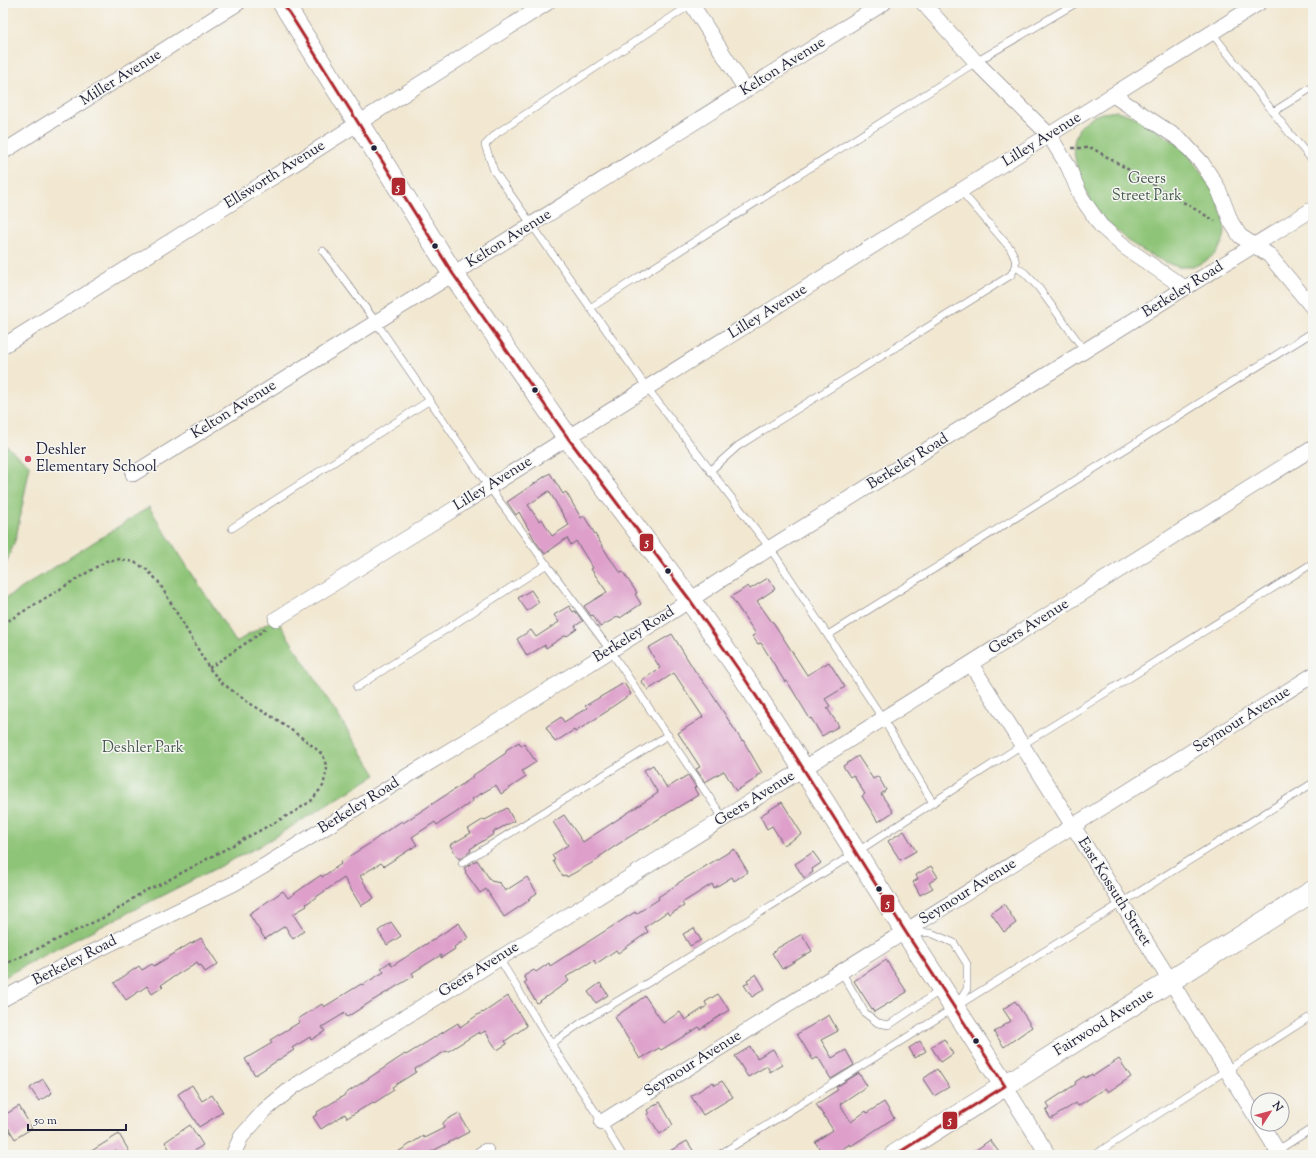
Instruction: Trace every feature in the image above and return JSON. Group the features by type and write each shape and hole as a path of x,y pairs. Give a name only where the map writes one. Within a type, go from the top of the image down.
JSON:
{"street":[{"name":"Miller Avenue","path":"3,152 238,3"},
{"path":"283,3 454,274 568,438 690,600 741,673 1048,1155"},
{"name":"Ellsworth Avenue","path":"3,346 547,3"},
{"path":"692,3 746,90"},
{"name":"Kelton Avenue","path":"133,474 884,3"},
{"path":"923,3 976,62 1049,135 1068,166 1081,197 1101,226 1126,248 1185,288"},
{"name":"Lilley Avenue","path":"276,619 568,438 1259,3"},
{"path":"1113,95 1181,140 1202,163 1218,188 1231,222 1240,236 1269,255 1313,308"},
{"name":"Berkeley Road","path":"3,999 58,969 240,880 510,714 770,548 1313,209"},
{"name":"Geers Avenue","path":"233,1155 241,1137 266,1110 293,1087 724,819 1313,448"},
{"name":"East Kossuth Street","path":"971,664 1250,1107"},
{"name":"Seymour Avenue","path":"602,1122 1313,675"},
{"name":"Fairwood Avenue","path":"895,1155 1313,891"},
{"path":"1265,1132 1276,1153"}],"lane":[{"path":"692,3 497,133 485,146 494,170 590,308 647,388 770,548 883,719 933,803"},
{"path":"590,308 976,62 1076,3"},
{"path":"1212,33 1313,161"},
{"path":"1273,112 1313,87"},
{"path":"710,471 738,446 1011,275 1016,267 1016,259 1010,248 961,191"},
{"path":"323,251 376,322 489,487 610,650 724,819"},
{"path":"1016,267 1025,273 1038,287 1085,351"},
{"path":"828,635 1313,332"},
{"path":"232,528 430,400"},
{"path":"551,1044 581,1023 855,853 1022,745 1313,563"},
{"path":"356,687 547,564"},
{"path":"462,863 668,735"},
{"path":"719,1155 1313,783"},
{"path":"905,931 931,933 954,943 968,964 967,989 954,1009"},
{"path":"499,958 551,1044 622,1155"},
{"path":"841,971 865,1013 878,1023 889,1025 942,990"},
{"path":"1094,1155 1313,1015"},
{"path":"1276,1153 1313,1128"}],"path":[{"path":"1049,135 1073,148 1092,148 1240,236"},
{"path":"3,624 106,562 120,559 134,562 146,568 158,581 209,668 222,683 309,743 323,755 327,769 323,786 311,801 294,812 161,884 144,891 111,914 3,965"},
{"path":"209,668 255,637 276,619"}],"green space":[{"name":"Geers Street Park","path":"1117,111 1136,117 1184,148 1216,195 1224,220 1225,233 1222,244 1216,253 1206,261 1193,267 1178,267 1148,254 1131,243 1102,217 1092,203 1083,185 1076,163 1073,148 1075,138 1079,128 1093,116"},
{"path":"3,443 30,466 16,538 3,571"},
{"name":"Deshler Park","path":"149,507 236,642 276,618 376,775 258,847 27,964 3,978 3,600"}],"building":[{"path":"550,473 563,494 566,492 581,518 584,516 609,557 621,573 623,572 637,593 635,594 641,604 620,618 619,616 600,627 593,615 591,616 584,606 607,592 591,569 593,568 576,541 571,545 567,538 545,554 536,542 519,512 516,515 507,502","holes":["549,491 569,525 552,536 542,519 539,521 528,505"]},
{"path":"768,578 775,589 757,601 773,622 807,675 829,662 845,687 825,699 830,706 827,708 839,726 822,736 787,681 785,682 761,643 758,644 752,636 756,634 731,597 748,586 750,589"},
{"path":"531,590 539,602 527,611 518,598"},
{"path":"569,606 583,621 575,626 577,629 546,648 545,645 527,656 517,639 531,630 536,637 559,622 554,615"},
{"path":"672,634 695,671 708,688 742,741 743,740 762,773 756,776 757,778 736,791 724,771 705,782 696,769 700,767 678,733 703,717 674,673 648,690 641,681 660,668 648,648"},
{"path":"624,683 631,694 575,732 574,730 555,742 546,727 561,717 564,722 587,708 585,706"},
{"path":"519,742 521,746 524,744 536,762 522,771 526,777 501,794 496,785 472,799 473,801 437,825 435,822 412,837 417,845 384,866 381,863 360,876 374,898 361,906 344,878 306,904 307,906 293,914 304,931 293,939 285,926 265,939 249,914 283,891 288,898 321,875 322,877 341,864 340,862 385,832 402,821 403,823 472,778 472,776 506,753 506,750"},
{"path":"858,756 873,779 878,776 886,790 881,794 893,812 878,822 862,796 865,794 853,775 850,777 843,766"},
{"path":"653,765 667,788 688,775 696,787 694,788 698,795 626,839 599,857 599,859 567,877 566,875 563,876 553,861 555,860 552,855 568,845 553,822 564,815 583,842 658,793 644,770"},
{"path":"782,802 802,834 784,845 772,826 767,829 760,816"},
{"path":"507,808 514,821 493,832 494,834 470,849 471,851 459,859 450,845 471,833 468,829 484,819 485,820"},
{"path":"904,831 916,851 900,860 888,841"},
{"path":"734,849 748,872 734,881 732,877 714,888 712,884 682,903 684,906 669,915 667,912 645,927 648,932 618,953 616,950 596,964 594,960 566,977 569,981 537,1003 524,983 527,981 524,976 534,970 536,972 549,963 550,966 635,912 636,914 659,899 658,897 678,883"},
{"path":"813,852 821,863 812,869 813,872 804,878 795,864"},
{"path":"477,860 491,881 500,883 505,891 527,877 537,893 528,899 530,900 504,917 486,889 480,893 465,872 466,871 464,868"},
{"path":"931,866 938,877 929,883 933,888 920,895 913,882 918,879 916,875"},
{"path":"1004,904 1016,923 1004,932 991,913"},
{"path":"391,922 401,936 387,945 378,931"},
{"path":"459,923 468,938 454,947 455,949 441,958 441,955 412,973 414,976 347,1017 345,1013 322,1027 325,1031 311,1040 310,1037 292,1048 294,1050 255,1075 245,1059 272,1043 270,1040 300,1022 298,1019 322,1004 324,1007 361,984 362,985 384,972 381,968 390,962 392,966"},
{"path":"694,928 701,940 690,946 683,934"},
{"path":"802,934 812,951 782,969 772,953 777,950 776,949"},
{"path":"201,938 218,964 205,972 201,965 199,966 197,962 161,985 163,987 152,994 147,986 126,1000 114,983 139,966 142,970 152,964 154,966"},
{"path":"886,960 907,992 874,1012 854,981"},
{"path":"756,974 765,989 752,997 744,985 749,983 747,980"},
{"path":"600,983 608,995 596,1003 588,992"},
{"path":"718,994 729,1010 700,1029 699,1027 661,1050 659,1048 640,1059 615,1017 645,996 663,1023 680,1012 685,1020 707,1006 705,1002"},
{"path":"508,996 527,1026 505,1041 507,1044 497,1050 485,1031 480,1034 479,1032 447,1052 446,1051 415,1069 416,1072 392,1087 394,1090 347,1118 345,1114 321,1129 313,1117 318,1114 317,1112 345,1095 405,1054 406,1055 458,1023 460,1027"},
{"path":"1015,1001 1032,1027 1004,1047 994,1032 1011,1021 1003,1009"},
{"path":"829,1015 838,1031 821,1040 832,1058 846,1050 854,1065 831,1079 818,1057 813,1060 797,1034"},
{"path":"944,1039 953,1054 941,1062 931,1047"},
{"path":"920,1041 926,1051 915,1058 909,1048"},
{"path":"750,1047 757,1058 773,1049 782,1065 770,1072 767,1066 748,1077 735,1056"},
{"path":"1119,1059 1131,1077 1108,1092 1105,1088 1078,1106 1076,1103 1051,1119 1046,1111 1050,1108 1047,1103 1076,1084 1075,1082 1084,1076 1085,1078 1092,1074 1093,1076"},
{"path":"937,1069 949,1087 934,1096 923,1079"},
{"path":"859,1073 867,1086 840,1104 851,1122 866,1111 867,1113 884,1102 894,1118 851,1146 850,1144 833,1155 824,1155 815,1142 833,1130 816,1104 838,1090 836,1087"},
{"path":"43,1079 52,1093 39,1101 30,1088"},
{"path":"722,1081 733,1097 703,1115 691,1096 713,1082 715,1085"},
{"path":"192,1085 202,1101 212,1095 223,1112 199,1127 178,1094"},
{"path":"660,1102 673,1125 660,1134 647,1114 649,1114 647,1110"},
{"path":"19,1106 32,1128 15,1139 3,1119 3,1116"},
{"path":"459,1113 469,1132 425,1155 393,1155 423,1136 424,1138 444,1128 443,1123 446,1120"},
{"path":"190,1125 203,1145 194,1151 196,1155 173,1155 165,1142"},
{"path":"119,1134 129,1151 123,1155 119,1155 116,1150 108,1155 85,1155"},
{"path":"990,1140 1001,1155 969,1155"},
{"path":"687,1141 696,1155 663,1155"}],"transit line":[{"name":"5","path":"283,3 453,274 568,438 690,600 741,673 1005,1086"},
{"name":"5","path":"895,1155 1005,1086"}],"place":[{"name":"Deshler Elementary School","path":"28,459"}]}
